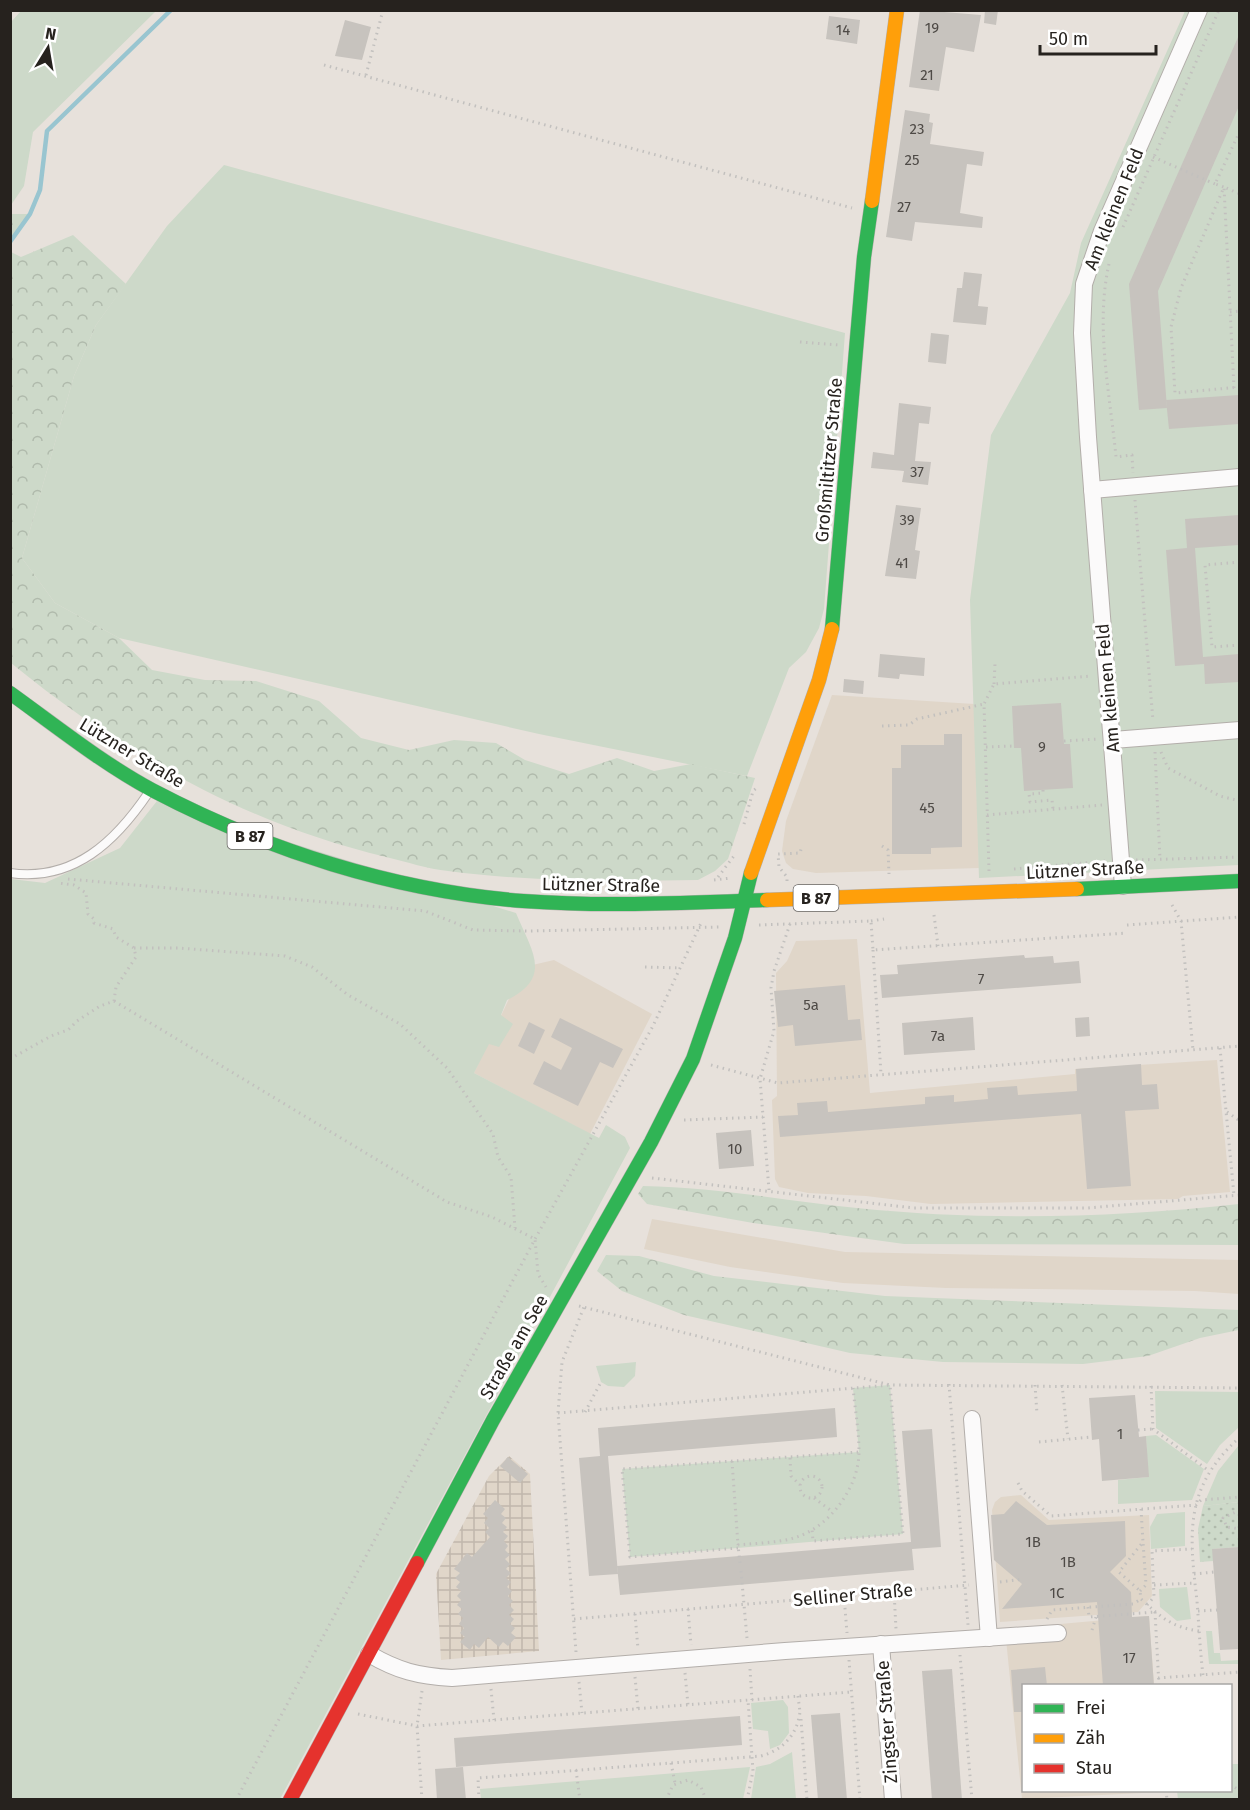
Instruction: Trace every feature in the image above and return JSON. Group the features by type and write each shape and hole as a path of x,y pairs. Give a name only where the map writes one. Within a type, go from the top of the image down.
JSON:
{"main road":[{"name":"Großmiltitzer Straße","path":"744,901 755,854 829,648 835,607 856,346 870,211 897,10"},
{"name":"Lützner Straße","path":"10,693 75,740 151,789 274,844 339,867 427,887 568,905 744,901 1239,881"},
{"name":"Straße am See","path":"290,1800 493,1420 662,1121 693,1059 723,975 744,901"}],"street":[{"name":"Am kleinen Feld","path":"1124,886 1092,490 1082,333 1084,284 1101,231 1199,10"},
{"path":"1092,490 1239,477"},
{"path":"1113,739 1239,730"},
{"path":"972,1419 989,1638"},
{"path":"369,1654 395,1669 424,1677 489,1675 848,1646 989,1638 1052,1628"},
{"name":"Zingster Straße","path":"889,1643 893,1800"}],"lane":[{"path":"10,873 30,876 68,867 105,846 130,820 151,789"}],"path":[{"path":"366,75 382,10"},
{"path":"1122,228 1219,10"},
{"path":"324,65 828,203 870,211"},
{"path":"1215,184 1239,131"},
{"path":"1137,151 1239,194"},
{"path":"1224,188 1234,388"},
{"path":"1224,188 1181,288 1171,327 1175,393 1239,387"},
{"path":"1110,258 1104,299 1104,323 1116,457 1132,455 1154,737 1161,884"},
{"path":"1230,312 1239,311"},
{"path":"800,342 856,346"},
{"path":"1239,562 1205,565 1212,647 1239,645"},
{"path":"989,871 984,704 994,684 995,664"},
{"path":"994,684 1107,675"},
{"path":"882,726 909,724 917,719 984,704"},
{"path":"1064,741 1113,739"},
{"path":"986,747 1014,746"},
{"path":"1168,768 1220,796 1239,801"},
{"path":"1043,790 1043,793 1029,794 1030,802 1052,800 1053,809"},
{"path":"987,815 1118,804"},
{"path":"799,877 787,877 779,867 778,854 800,853 802,846"},
{"path":"882,846 888,850 889,874 900,874"},
{"path":"1006,870 1071,862 1239,857"},
{"path":"978,872 998,871"},
{"path":"30,876 425,911 473,930 527,932 700,928 653,1026 535,1239 236,1800"},
{"path":"55,883 74,885 86,893 88,914 94,919 94,923 113,929 116,937 134,948 178,948 285,956 312,968 348,995 400,1024 447,1068 492,1134 498,1157 511,1177 515,1229"},
{"path":"934,915 938,946"},
{"path":"1127,925 1239,917"},
{"path":"778,925 871,921 881,1075"},
{"path":"1181,921 1193,1050"},
{"path":"769,1190 760,1079 774,1031 771,988 774,971 790,924"},
{"path":"873,950 1127,933"},
{"path":"114,1000 116,987 136,957 134,948"},
{"path":"645,967 681,968"},
{"path":"114,1000 447,1202 492,1217 535,1239"},
{"path":"10,1059 51,1036 68,1030 100,1006 114,1000"},
{"path":"693,1059 778,1083 1239,1046"},
{"path":"1220,1048 1234,1196"},
{"path":"1227,1112 1239,1122"},
{"path":"662,1121 763,1117"},
{"path":"632,1176 914,1208 1088,1208 1239,1195"},
{"path":"535,1239 538,1274 546,1289 561,1302"},
{"path":"582,1713 558,1413 562,1362 584,1307 890,1385"},
{"path":"585,1412 601,1382"},
{"path":"949,1384 965,1585 964,1639 972,1800"},
{"path":"558,1413 890,1385 1239,1388"},
{"path":"812,1529 813,1541 903,1534 890,1385"},
{"path":"1035,1385 1037,1414"},
{"path":"1062,1385 1068,1439"},
{"path":"1152,1386 1153,1429"},
{"path":"853,1388 859,1452 851,1485 833,1512 812,1529 801,1536 784,1540 738,1547 630,1557 622,1469 859,1452"},
{"path":"1138,1430 1153,1429 1209,1471"},
{"path":"1039,1442 1091,1437"},
{"path":"1203,1675 1191,1528 1196,1505 1209,1471 1239,1437"},
{"path":"790,1457 791,1476 800,1485 804,1497 814,1498 833,1512"},
{"path":"732,1461 740,1563"},
{"path":"800,1485 807,1477 818,1480 822,1488 814,1498"},
{"path":"1017,1483 1022,1491 1051,1516 1196,1505 1201,1500 1239,1497"},
{"path":"1140,1591 1146,1585 1141,1509"},
{"path":"1239,1510 1222,1518 1227,1527 1239,1530"},
{"path":"1119,1572 1143,1542"},
{"path":"1147,1605 1155,1597 1152,1551 1192,1549"},
{"path":"1144,1562 1153,1561"},
{"path":"741,1571 744,1604"},
{"path":"1113,1572 1119,1572 1140,1591 1141,1599 1147,1605 1178,1628 1199,1631"},
{"path":"1194,1574 1214,1572"},
{"path":"1146,1577 1154,1576"},
{"path":"1154,1585 1195,1582"},
{"name":"Selliner Straße","path":"574,1619 965,1585"},
{"path":"889,1643 894,1591"},
{"name":"Zingster Straße","path":"844,1596 861,1800"},
{"path":"1052,1628 1052,1610 1133,1604 1141,1599"},
{"path":"1088,1607 1089,1617 1155,1612"},
{"path":"688,1609 688,1705"},
{"path":"1198,1611 1217,1610"},
{"path":"1155,1612 1159,1684"},
{"path":"635,1614 638,1709"},
{"path":"1092,1630 1096,1617"},
{"path":"1158,1678 1239,1672"},
{"path":"489,1675 494,1720"},
{"path":"422,1800 417,1726 424,1677"},
{"path":"339,1710 417,1726 851,1692"},
{"path":"798,1696 807,1800"},
{"path":"747,1700 752,1757 752,1781 747,1800"},
{"path":"479,1800 478,1778 752,1757 771,1753 786,1743 796,1728 800,1712"},
{"path":"671,1763 675,1783"},
{"path":"576,1770 580,1800"},
{"path":"666,1800 668,1791 675,1783 688,1780 702,1786 706,1800"}],"shaded area":[{"path":"832,695 974,704 979,868 816,873 793,869 786,863 782,851 786,821"},
{"path":"857,939 870,1093 1075,1074 1075,1069 1217,1060 1230,1192 1183,1196 1178,1199 931,1204 866,1196 808,1193 779,1187 775,1179 772,1100 777,1096 776,973 787,961 796,941"},
{"path":"554,960 652,1014 590,1134 474,1073 524,967"},
{"path":"652,1219 845,1252 1239,1260 1239,1294 1195,1291 946,1288 843,1283 730,1267 644,1249"},
{"path":"509,1456 530,1474 539,1651 441,1660 436,1574 489,1476"},
{"path":"1021,1495 1049,1520 1149,1515 1152,1596 1138,1612 1000,1622 992,1510 995,1502 1001,1497"},
{"path":"1149,1616 1154,1684 1022,1684 1022,1792 1162,1792 1022,1799 1005,1629"}],"green space":[{"path":"21,11 156,11 33,132 24,186 11,205 11,22"},
{"path":"1185,11 1239,11 1239,865 979,878 970,600 991,435 1070,293 1081,243"},
{"path":"224,165 845,333 824,609 819,628 806,652 789,668 747,776 539,734 119,638 55,603 22,558 74,376 96,325 167,226"},
{"path":"10,214 32,214 11,241"},
{"path":"73,235 126,284 96,325 74,376 22,558 55,603 119,638 152,670 205,680 256,681 319,701 361,738 409,750 454,740 496,743 525,760 569,774 617,758 654,771 691,764 755,778 728,859 715,871 698,880 541,879 440,870 334,843 235,805 187,781 96,727 11,663 11,252 21,257"},
{"path":"157,801 516,913 532,951 535,962 534,972 530,982 507,1000 501,1015 513,1024 499,1047 489,1044 474,1073 599,1138 606,1125 625,1137 630,1148 280,1799 11,1800 11,879 45,883 120,848"},
{"path":"643,1186 697,1189 857,1208 952,1215 1096,1215 1239,1204 1239,1245 904,1244 753,1223 647,1204 638,1194"},
{"path":"606,1255 639,1256 714,1276 885,1296 1239,1310 1239,1330 1200,1338 1148,1356 1083,1364 943,1362 850,1353 684,1315 622,1291 597,1271"},
{"path":"636,1362 635,1376 624,1387 608,1386 601,1382 596,1366"},
{"path":"890,1385 903,1534 630,1557 622,1469 859,1452 853,1388"},
{"path":"1155,1391 1239,1392 1239,1427 1220,1445 1207,1464 1156,1428"},
{"path":"1156,1435 1204,1469 1192,1500 1118,1504 1118,1480 1148,1477 1146,1436"},
{"path":"1239,1445 1239,1502 1203,1506 1218,1471"},
{"path":"1239,1502 1239,1547 1213,1549 1213,1561 1200,1562 1198,1529 1203,1506"},
{"path":"1185,1512 1185,1546 1151,1549 1150,1527 1157,1514"},
{"path":"1187,1587 1191,1619 1177,1621 1160,1607 1159,1589"},
{"path":"1206,1631 1212,1631 1214,1653 1220,1653 1221,1661 1239,1660 1239,1664 1209,1664"},
{"path":"783,1700 788,1707 789,1733 780,1745 770,1749 768,1731 753,1729 751,1703"},
{"path":"792,1752 796,1799 751,1799 756,1767 770,1764"},
{"path":"1232,1764 1239,1764 1239,1799 1178,1799 1177,1792 1232,1792"},
{"path":"750,1767 743,1799 481,1799 480,1789"}],"building":[{"path":"920,10 981,15 974,52 946,47 939,91 909,87"},
{"path":"985,10 998,10 996,25 984,23"},
{"path":"829,16 860,20 857,44 826,39"},
{"path":"345,20 371,27 362,60 335,56"},
{"path":"1239,35 1239,106 1158,291 1167,408 1139,410 1129,284"},
{"path":"905,110 930,114 929,122 933,123 930,144 984,152 982,166 967,164 960,213 983,217 982,228 915,222 912,241 886,237"},
{"path":"964,272 982,274 978,306 988,307 986,325 953,322 957,288 962,288"},
{"path":"931,333 949,335 946,364 928,362"},
{"path":"1239,395 1239,424 1169,429 1166,400"},
{"path":"899,403 931,407 929,424 919,423 915,461 931,462 928,485 902,482 904,471 871,468 873,452 894,455"},
{"path":"896,505 921,508 915,550 920,551 916,579 885,576"},
{"path":"1239,515 1239,545 1195,548 1203,657 1239,654 1239,682 1205,684 1204,664 1175,666 1166,550 1187,548 1185,519"},
{"path":"880,654 925,658 924,676 900,674 899,679 878,677"},
{"path":"844,679 864,681 863,694 843,692"},
{"path":"1061,703 1064,744 1070,744 1073,788 1024,791 1021,748 1014,748 1012,706"},
{"path":"944,734 962,734 962,847 931,848 931,854 892,854 892,768 901,768 901,745 944,745"},
{"path":"1024,955 1025,958 1053,956 1054,963 1079,961 1081,983 882,998 880,975 898,974 897,965"},
{"path":"845,985 848,1020 860,1019 862,1040 795,1046 793,1025 778,1027 774,991"},
{"path":"973,1017 975,1050 904,1055 902,1023"},
{"path":"1089,1017 1090,1036 1076,1037 1075,1018"},
{"path":"560,1018 623,1049 613,1068 600,1062 578,1106 533,1084 544,1061 561,1070 572,1048 551,1037"},
{"path":"529,1022 545,1030 534,1054 518,1046"},
{"path":"1141,1064 1142,1085 1157,1084 1159,1109 1125,1111 1131,1186 1087,1189 1081,1114 780,1137 778,1116 798,1115 797,1103 827,1101 828,1112 925,1104 925,1097 954,1095 954,1102 988,1099 987,1088 1017,1086 1018,1095 1077,1091 1076,1069"},
{"path":"751,1130 754,1166 719,1169 716,1133"},
{"path":"1135,1395 1139,1437 1146,1436 1149,1477 1102,1481 1099,1439 1092,1440 1089,1398"},
{"path":"835,1408 837,1437 608,1456 618,1574 589,1576 579,1458 600,1456 598,1428"},
{"path":"932,1429 941,1547 912,1549 914,1570 620,1595 617,1566 911,1542 902,1431"},
{"path":"508,1457 528,1474 520,1483 500,1466"},
{"path":"495,1500 505,1509 501,1514 506,1518 502,1523 507,1527 503,1532 508,1536 504,1541 508,1546 505,1550 510,1555 505,1559 510,1564 506,1569 511,1573 506,1578 511,1582 507,1587 512,1591 508,1596 513,1601 509,1605 514,1610 509,1615 514,1619 510,1624 515,1628 511,1633 516,1637 508,1646 503,1642 499,1647 488,1637 479,1648 474,1644 470,1650 460,1642 465,1637 460,1633 464,1628 459,1624 463,1618 458,1614 462,1609 457,1605 461,1600 457,1596 461,1591 456,1587 460,1582 455,1578 460,1573 454,1569 467,1553 472,1557 490,1537 485,1532 489,1528 484,1523 488,1518 483,1514"},
{"path":"1016,1501 1047,1525 1125,1521 1126,1556 1110,1572 1131,1592 1132,1617 1149,1616 1154,1684 1103,1684 1097,1602 1002,1609 1022,1584 994,1560 991,1515 1004,1514"},
{"path":"1239,1547 1239,1649 1220,1650 1212,1549"},
{"path":"1045,1667 1047,1684 1022,1684 1022,1712 1014,1712 1011,1670"},
{"path":"952,1669 962,1800 932,1800 922,1671"},
{"path":"840,1713 847,1800 818,1800 811,1715"},
{"path":"740,1716 742,1745 456,1767 454,1738"},
{"path":"463,1767 466,1800 437,1800 435,1769"}],"waterway":[{"path":"10,242 30,214 40,190 47,131 171,10"}],"traffic: fast":[{"path":"832,629 864,257 872,201"},
{"path":"10,693 97,756 152,790 195,812 285,849 379,877 475,896 553,903 645,904 767,900"},
{"path":"417,1563 493,1420 651,1142 693,1059 735,938 751,873"},
{"path":"1077,889 1240,881"}],"traffic: slow":[{"path":"872,201 897,10"},
{"path":"751,873 819,680 832,629"},
{"path":"767,900 1077,889"}],"traffic: jam":[{"path":"290,1800 417,1563"}]}
